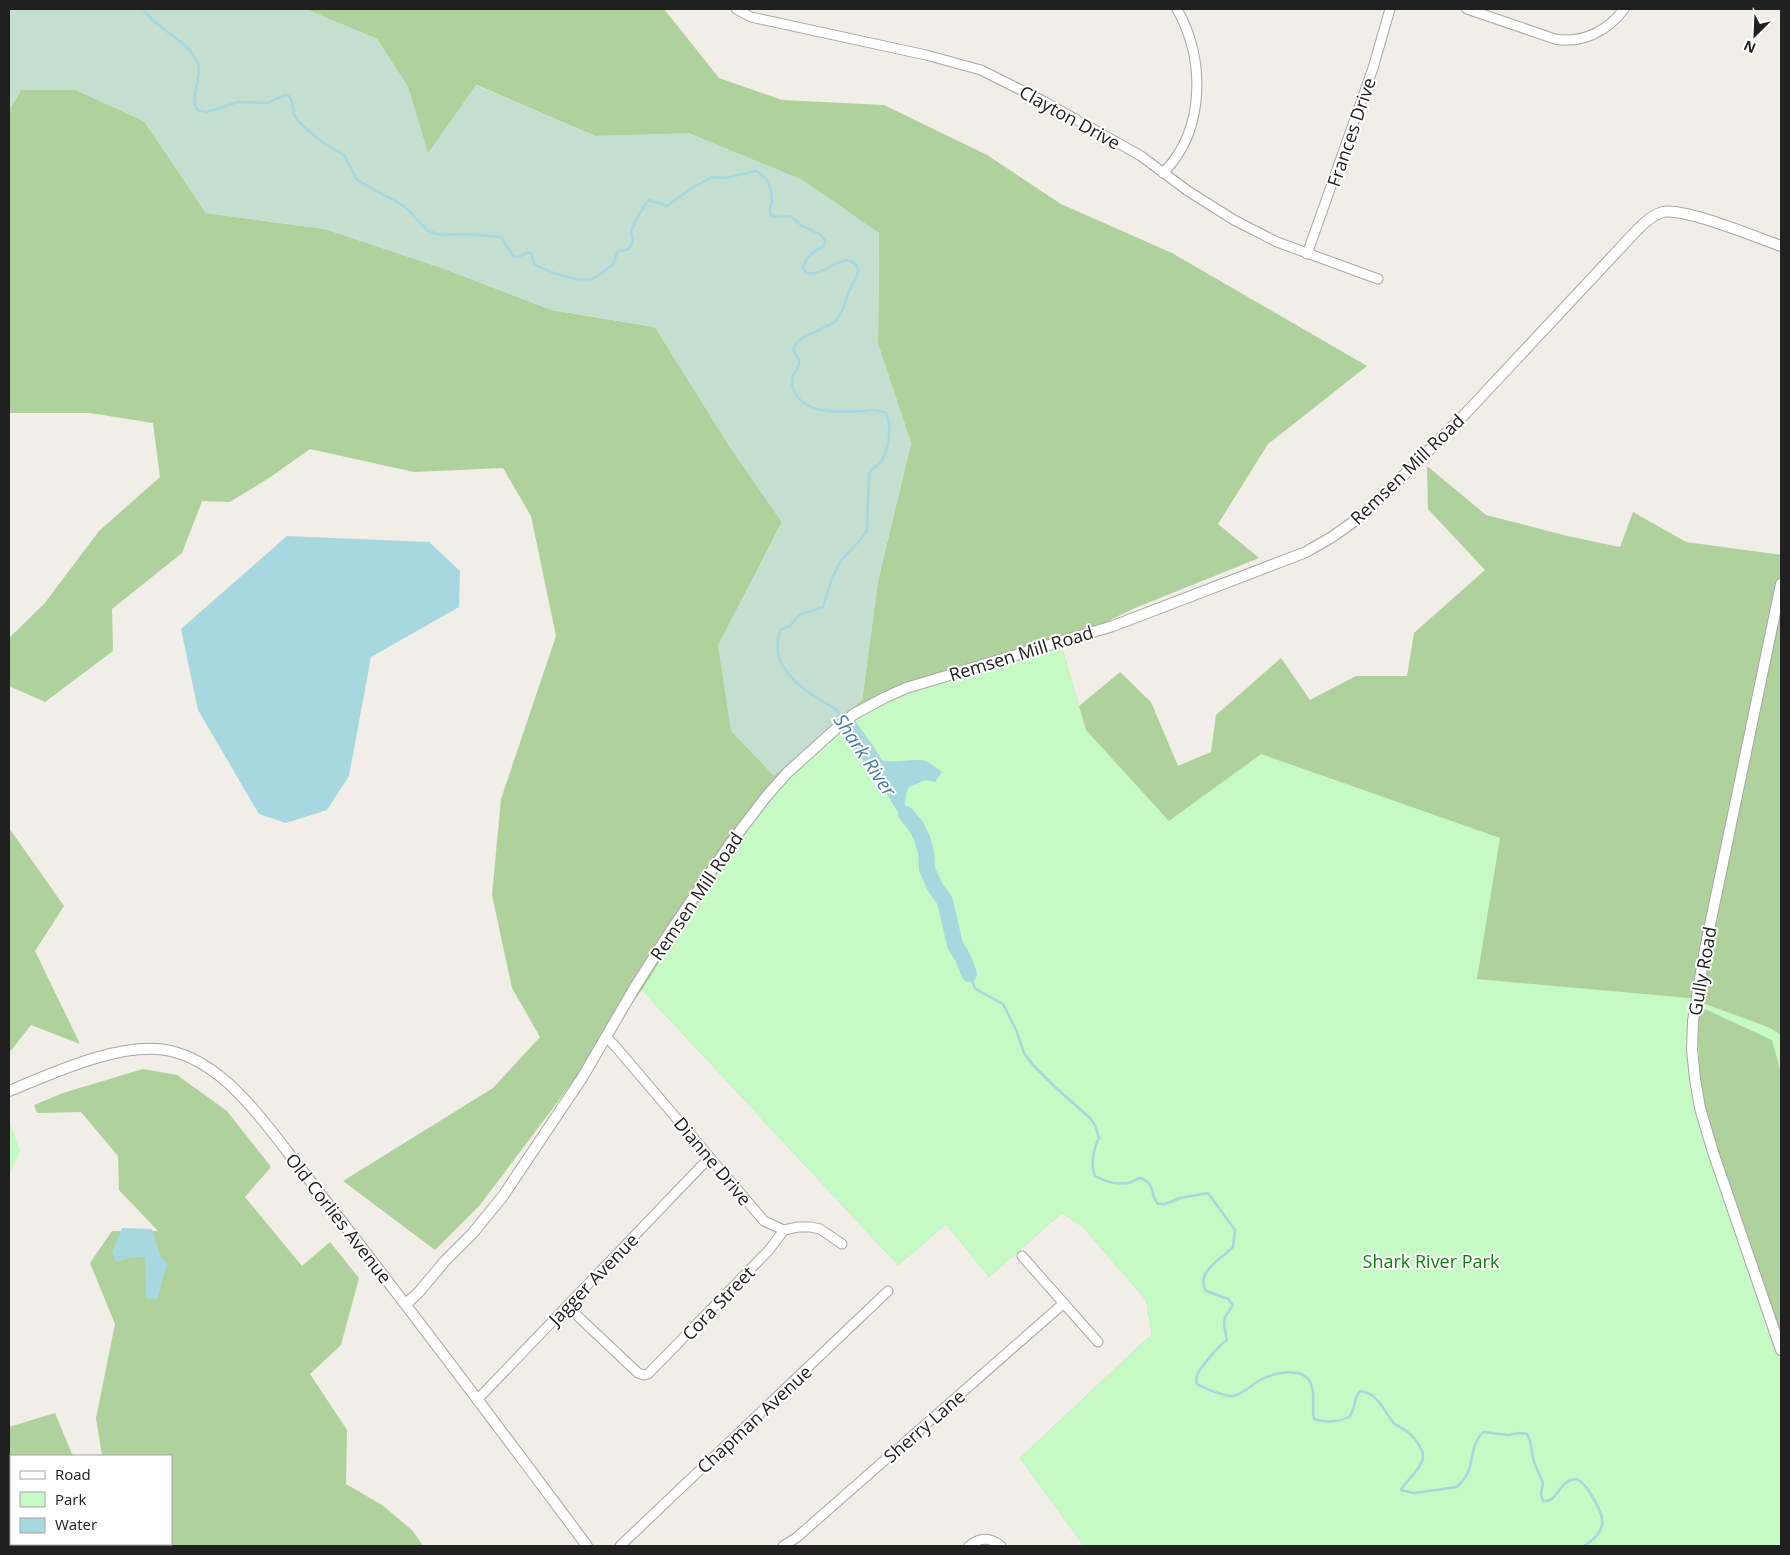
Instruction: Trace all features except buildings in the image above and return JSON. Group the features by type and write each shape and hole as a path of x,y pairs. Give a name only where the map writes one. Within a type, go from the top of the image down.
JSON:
{"street":[{"path":"1163,173 1174,161 1185,140 1193,117 1197,92 1192,45 1177,9"},
{"name":"Frances Drive","path":"1307,254 1373,68 1390,9"},
{"path":"1467,9 1555,39 1568,40 1586,38 1608,26 1624,9"},
{"name":"Clayton Drive","path":"738,10 751,17 926,55 981,70 1054,107 1141,156 1188,191 1234,220 1277,242 1378,279"},
{"name":"Remsen Mill Road","path":"406,1304 472,1234 503,1196 582,1078 635,987 749,817 787,773 854,714 886,697 921,683 1112,626 1306,552 1332,538 1381,498 1466,413 1638,229 1661,212 1682,212 1781,246"},
{"name":"Gully Road","path":"1781,584 1705,950 1693,1021 1692,1050 1695,1079 1703,1117 1781,1350"},
{"name":"Dianne Drive","path":"606,1037 616,1046 764,1221 784,1230"},
{"name":"Old Corlies Avenue","path":"9,1091 87,1061 132,1050 150,1048 171,1051 200,1062 228,1083 251,1106 406,1304 587,1546"},
{"name":"Jagger Avenue","path":"477,1400 710,1158"},
{"path":"784,1230 798,1227 820,1229 842,1244"},
{"name":"Cora Street","path":"567,1306 638,1373 648,1374 770,1250 784,1230"},
{"path":"1022,1256 1098,1342"},
{"name":"Chapman Avenue","path":"620,1546 888,1291"},
{"name":"Sherry Lane","path":"783,1546 796,1538 1064,1303"},
{"path":"969,1546 980,1539 993,1540 1001,1546"}],"green space":[{"path":"9,9 305,9 377,39 408,87 428,153 476,85 595,136 689,133 803,180 879,233 878,344 911,443 878,581 862,700 774,776 731,731 718,646 782,522 730,447 655,327 552,310 442,268 325,229 206,213 144,121 76,90 21,90 9,110"},
{"path":"305,9 664,9 719,78 782,100 884,105 987,155 1061,204 1172,253 1367,366 1268,444 1218,524 1259,558 1135,608 1061,644 1079,706 1120,672 1151,702 1178,766 1211,752 1216,715 1281,658 1310,700 1356,676 1407,676 1414,633 1485,570 1428,509 1427,466 1486,515 1567,536 1620,547 1633,512 1686,542 1781,555 1781,1546 1084,1546 1020,1458 1152,1334 1146,1300 1083,1227 1062,1213 989,1277 946,1224 898,1265 642,990 480,1205 435,1250 343,1181 493,1088 540,1037 512,988 492,895 501,799 556,636 531,516 503,468 414,472 310,449 272,476 230,502 202,501 182,553 112,609 113,651 45,702 9,686 9,638 44,604 99,531 160,477 153,423 90,413 9,413 9,110 21,90 76,90 144,121 206,213 325,229 442,268 552,310 655,327 730,447 782,522 718,646 862,700 878,581 911,443 878,344 879,233 689,134 595,136 477,85 428,154 408,87 377,39"},
{"name":"Shark River Park","path":"1061,644 1086,730 1169,821 1261,754 1500,838 1477,979 1689,998 1768,1027 1781,1035 1781,1073 1772,1040 1696,1005 1702,1114 1781,1351 1781,1546 1084,1546 1020,1458 1152,1334 1146,1300 1083,1227 1062,1213 989,1277 946,1224 898,1265 642,990 741,830 837,725 892,692"},
{"path":"9,828 64,906 35,951 80,1044 31,1025 9,1053"},
{"path":"143,1069 177,1075 227,1111 271,1167 245,1197 302,1266 330,1242 359,1278 341,1345 310,1374 347,1430 346,1484 382,1505 412,1530 423,1546 9,1546 9,1427 55,1413 72,1454 75,1455 10,1455 10,1545 172,1545 172,1455 102,1455 96,1418 115,1324 90,1263 112,1231 158,1231 119,1190 118,1156 81,1112 37,1113 34,1105 63,1093"},
{"path":"9,1120 20,1151 9,1175"}],"water":[{"path":"287,536 429,542 460,571 459,607 371,657 349,776 327,810 286,823 259,814 198,710 181,629"},
{"path":"869,755 888,761 921,760 930,763 942,772 935,782 926,780 909,787 906,793 905,806 916,821 919,831 911,834 867,761"},
{"path":"122,1228 152,1229 160,1255 167,1264 157,1300 146,1298 145,1257 130,1258 116,1262 112,1252"}],"waterway":[{"name":"Shark River","path":"143,9 156,23 185,46 197,61 199,73 195,106 198,110 207,112 238,102 267,103 285,95 289,96 294,115 301,124 322,142 344,155 357,180 404,206 427,230 437,234 501,237 513,256 518,257 529,252 532,255 534,264 539,267 577,279 590,279 597,277 613,265 617,252 629,249 633,241 631,231 639,214 649,200 667,206 692,188 712,177 726,178 756,171 766,179 770,187 772,200 771,216 791,216 802,226 820,234 825,240 824,246 813,252 806,261 803,268 806,273 816,273 846,260 855,264 858,274 838,318 829,325 800,340 793,350 799,363 793,376 792,386 800,400 816,409 835,412 874,410 886,413 889,424 888,444 881,462 869,473 867,530 841,560 831,581 823,607 799,615 790,626 780,630 778,641 780,660 790,676 805,690 834,709 844,719"},
{"name":"Shark River","path":"848,725 881,774"},
{"name":"Shark River","path":"906,814 916,826 922,838 926,852 927,869 935,887 945,901 955,945 963,958 969,974"},
{"name":"Shark River","path":"919,831 936,888 948,915 954,949 965,964 975,988 1003,1004 1016,1030 1024,1053 1033,1065 1090,1118 1095,1125 1099,1138 1093,1157 1095,1176 1106,1181 1119,1183 1130,1183 1140,1178 1145,1180 1151,1186 1158,1204 1165,1204 1180,1198 1208,1193 1235,1230 1233,1247 1211,1266 1204,1278 1203,1284 1206,1291 1228,1299 1233,1305 1225,1317 1224,1325 1227,1340 1215,1351 1199,1372 1196,1379 1197,1384 1215,1392 1233,1396 1260,1380 1273,1375 1288,1372 1302,1374 1311,1384 1314,1419 1327,1421 1341,1420 1349,1417 1360,1391 1366,1392 1379,1402 1393,1423 1411,1435 1422,1451 1422,1462 1401,1490 1414,1493 1457,1487 1468,1472 1475,1446 1483,1432 1508,1435 1527,1434 1534,1462 1543,1483 1541,1494 1543,1501 1552,1499 1565,1483 1577,1479 1586,1486 1597,1504 1602,1518 1601,1529 1584,1546"}]}
